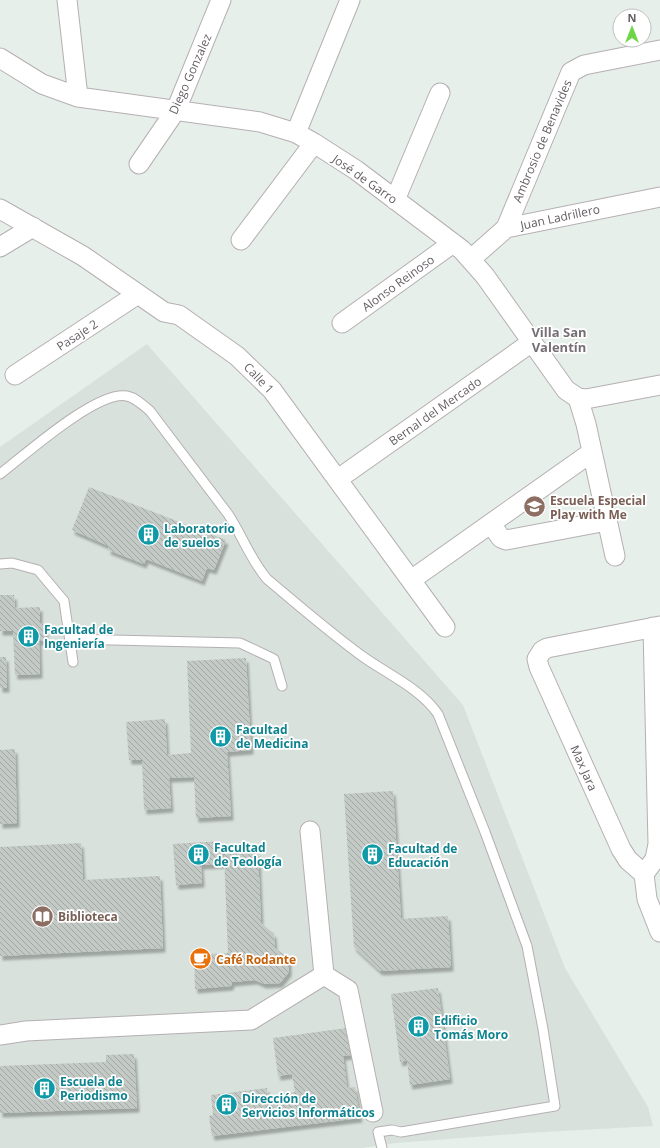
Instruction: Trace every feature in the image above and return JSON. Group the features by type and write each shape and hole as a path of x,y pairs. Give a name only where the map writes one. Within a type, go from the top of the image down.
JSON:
{"street":[{"path":"67,0 78,97"},
{"name":"Diego Gonzalez","path":"139,164 176,110 221,0"},
{"path":"296,133 350,0"},
{"name":"Ambrosio de Benavides","path":"506,228 571,72 584,65 660,50"},
{"name":"José de Garro","path":"0,58 42,84 78,97 260,122 296,133 314,143 356,170 453,243 470,258 566,390 578,398"},
{"path":"395,200 440,93"},
{"path":"241,240 314,143"},
{"name":"Juan Ladrillero","path":"470,258 506,228 660,197"},
{"name":"Calle 1","path":"0,208 83,256 164,312 179,314 249,367 282,403 446,627"},
{"path":"0,247 32,227"},
{"name":"Alonso Reinoso","path":"342,323 453,243"},
{"name":"Pasaje 2","path":"15,375 138,294"},
{"name":"Bernal del Mercado","path":"338,479 532,342"},
{"path":"614,556 592,452 578,398 590,399 660,385"},
{"path":"411,580 592,452"},
{"path":"491,524 501,538 506,540 607,521"},
{"path":"656,627 658,844 654,859 644,874 647,898 660,932"},
{"name":"Max Jara","path":"644,874 628,860 621,849 537,663 539,654 547,648 656,627"},
{"path":"310,831 324,975"},
{"path":"0,1035 26,1031 251,1020 324,975"},
{"path":"324,975 348,990 373,1112"}],"lane":[{"path":"0,474 87,408 117,396 127,396 139,401 150,411 228,514 239,531 256,566 267,579 362,656 432,705 438,714 522,929 532,968 555,1106 401,1132 392,1130 378,1132 382,1148"},
{"path":"0,564 12,563 38,570 64,602 73,662"},
{"path":"70,639 240,643 274,659 282,686"}],"shaded area":[{"path":"147,344 463,705 565,968 648,1107 653,1126 526,1133 396,1143 362,1148 0,1148 0,447"}],"building":[{"name":"Laboratorio de suelos","path":"89,487 226,540 214,570 207,568 202,581 146,559 144,564 108,550 109,546 72,530"},
{"name":"Facultad de Ingeniería","path":"0,595 14,595 15,608 40,607 40,624 45,623 46,641 39,641 40,674 15,675 13,631 0,631"},
{"path":"0,657 6,657 7,688 0,688"},
{"name":"Facultad de Medicina","path":"246,658 251,750 227,752 231,816 196,818 194,777 169,778 171,808 144,810 142,760 129,760 126,722 165,719 167,755 191,753 187,661"},
{"path":"15,749 17,823 0,824 0,750"},
{"name":"Facultad de Educación","path":"393,791 401,919 448,916 451,967 380,971 354,947 344,794"},
{"name":"Facultad de Teología","path":"222,841 223,864 201,865 202,883 176,885 173,844"},
{"name":"Biblioteca","path":"81,843 83,880 160,876 163,948 0,956 0,847"},
{"path":"258,852 261,923 274,934 275,948 289,959 289,972 280,983 264,984 255,980 232,982 231,986 195,989 194,955 228,953 224,854"},
{"name":"Edificio Tomás Moro","path":"438,988 450,1079 410,1085 407,1060 400,1062 391,994"},
{"path":"347,1028 351,1055 343,1056 347,1088 355,1087 360,1118 212,1136 209,1116 213,1115 211,1095 267,1088 268,1096 295,1092 292,1074 278,1076 273,1038"},
{"name":"Escuela de Periodismo","path":"134,1054 137,1108 0,1113 0,1066 106,1062 106,1055"}],"place":[{"name":"Escuela Especial Play with Me","path":"535,507"},
{"name":"Laboratorio de suelos","path":"149,535"},
{"name":"Facultad de Ingeniería","path":"29,636"},
{"name":"Facultad de Medicina","path":"220,736"},
{"name":"Facultad de Teología","path":"198,854"},
{"name":"Facultad de Educación","path":"372,855"},
{"name":"Biblioteca","path":"42,916"},
{"name":"Café Rodante","path":"200,959"},
{"name":"Edificio Tomás Moro","path":"419,1027"},
{"name":"Escuela de Periodismo","path":"44,1088"},
{"name":"Dirección de Servicios Informáticos","path":"227,1105"}],"district":[{"name":"Villa San Valentín","path":"559,340"}]}
